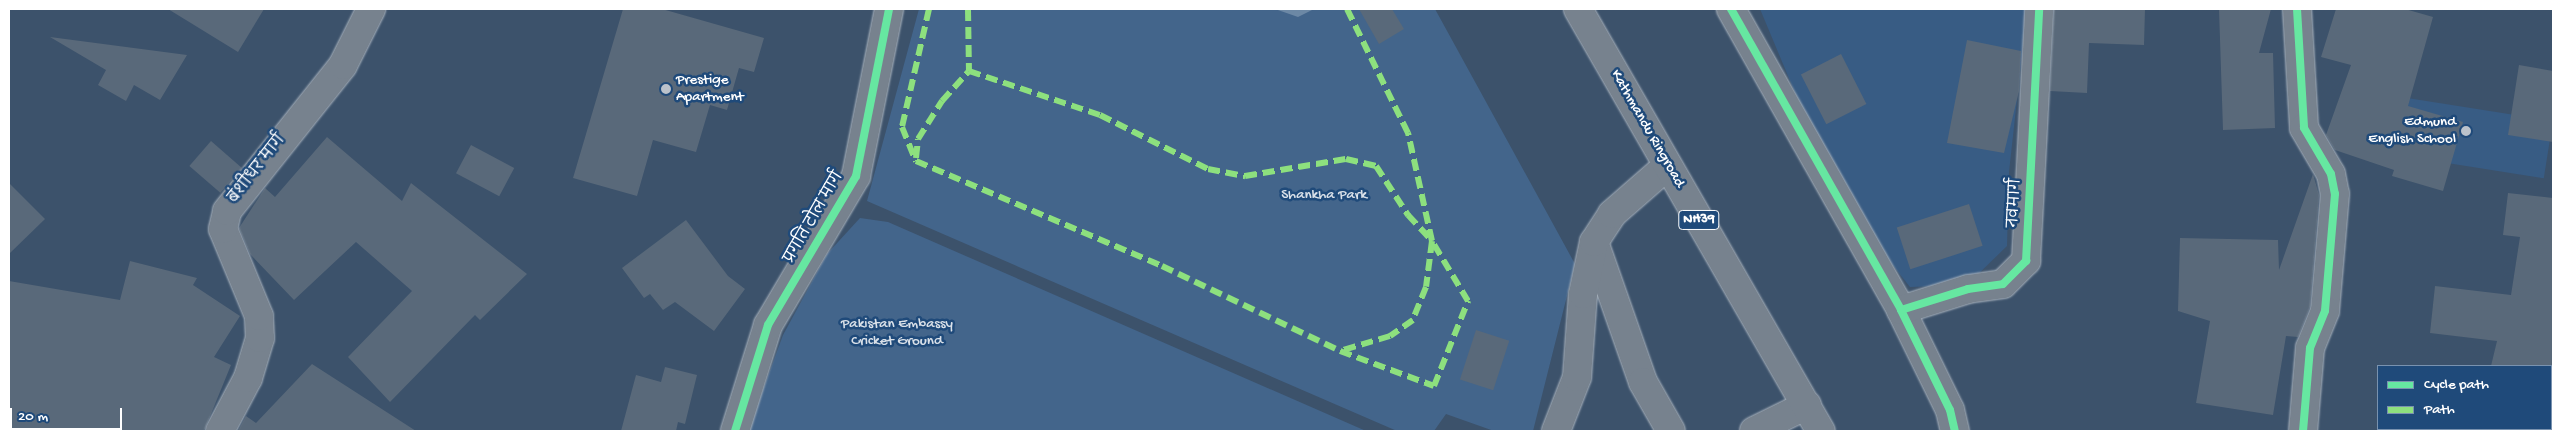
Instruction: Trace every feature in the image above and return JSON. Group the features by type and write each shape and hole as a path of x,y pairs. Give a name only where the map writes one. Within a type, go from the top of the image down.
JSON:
{"main road":[{"name":"बंशीधर मार्ग","path":"220,431 248,378 260,338 259,316 223,229 227,211 342,65 370,9"},
{"name":"प्रगति टोल मार्ग","path":"735,431 768,325 856,176 889,9"},
{"name":"Kathmandu Ringroad","path":"1578,9 1821,431"},
{"path":"1731,9 1902,310 1950,410 1955,431"},
{"name":"नवमार्ग","path":"1902,310 1968,289 2003,284 2026,261 2039,9"},
{"path":"2297,9 2304,128 2331,174 2335,194 2325,311 2310,348 2303,431"},
{"path":"1556,431 1577,377 1583,294 1594,242 1612,214 1668,166"},
{"path":"1594,242 1643,382 1671,431"},
{"path":"1754,431 1806,404"}],"shaded area":[{"path":"1275,9 1314,9 1298,17"},
{"path":"1760,9 2027,9 2009,172 2007,246 1967,285 1910,287 1876,244 1814,138"},
{"name":"Edmund English School","path":"2382,94 2553,121 2544,178 2373,151"}],"green space":[{"name":"Shankha Park","path":"919,9 1435,9 1575,264 1533,431 1494,431 1446,414 1434,431 1397,431 867,201"},
{"name":"Pakistan Embassy Cricket Ground","path":"860,218 888,222 1366,431 748,431 783,335 827,254"}],"building":[{"path":"168,9 264,9 238,52"},
{"name":"Prestige Apartment","path":"623,9 662,9 764,38 754,72 739,68 727,110 710,105 696,152 653,140 637,196 573,178"},
{"path":"1359,9 1392,9 1404,29 1379,44"},
{"path":"2054,9 2145,9 2144,45 2089,43 2087,93 2050,91"},
{"path":"2219,9 2271,9 2259,53 2273,53 2275,128 2223,130"},
{"path":"2336,9 2405,9 2433,17 2408,106 2463,122 2443,191 2392,176 2394,170 2335,150 2326,135 2351,65 2321,57"},
{"path":"50,37 187,55 160,100 134,85 126,101 98,85 106,70"},
{"path":"1967,40 2021,51 2019,91 2004,153 1947,143"},
{"path":"1841,54 1866,104 1826,124 1801,74"},
{"path":"2519,65 2553,71 2553,142 2508,135"},
{"path":"327,137 402,201 411,183 527,274 480,320 475,315 390,402 348,357 412,291 356,242 294,300 250,254 239,228 265,188 275,197"},
{"path":"211,141 242,168 220,193 189,166"},
{"path":"471,145 514,168 499,196 456,173"},
{"path":"2313,174 2319,195 2310,307 2298,337 2286,336 2273,415 2196,403 2210,321 2178,311 2180,238 2278,240 2279,270"},
{"path":"9,183 45,219 9,254"},
{"path":"2508,193 2553,198 2553,366 2491,365 2497,341 2430,333 2435,286 2511,295 2520,237 2503,235"},
{"path":"1969,204 1983,246 1910,269 1897,227"},
{"path":"686,220 728,276 745,289 714,331 675,302 663,310 650,294 644,298 622,268"},
{"path":"130,261 197,278 193,285 240,316 214,357 231,365 204,431 9,431 9,281 120,300"},
{"path":"1476,330 1509,341 1493,390 1460,379"},
{"path":"312,364 416,431 238,431 246,416 256,423"},
{"path":"665,367 697,375 685,424 678,422 676,431 621,431 636,375 661,382"}],"marked path":[{"path":"929,9 902,127 916,161 1162,266 1340,351 1434,386 1468,301 1432,241 1408,133 1347,9"},
{"path":"968,9 969,71"},
{"path":"916,158 918,139 942,101 969,71 1100,115 1208,169 1245,176 1346,159 1376,166 1408,215 1432,241 1426,287 1413,320 1390,336 1340,351"}],"cycle path":[{"path":"735,431 768,325 856,176 889,9"},
{"path":"1731,9 1901,310 1950,410 1955,431"},
{"path":"1901,310 1968,289 2003,284 2026,261 2039,9"},
{"path":"2297,9 2304,128 2331,174 2335,194 2325,311 2310,348 2303,431"}],"place":[{"name":"Prestige Apartment","path":"666,89"},
{"name":"Edmund English School","path":"2466,131"}]}
